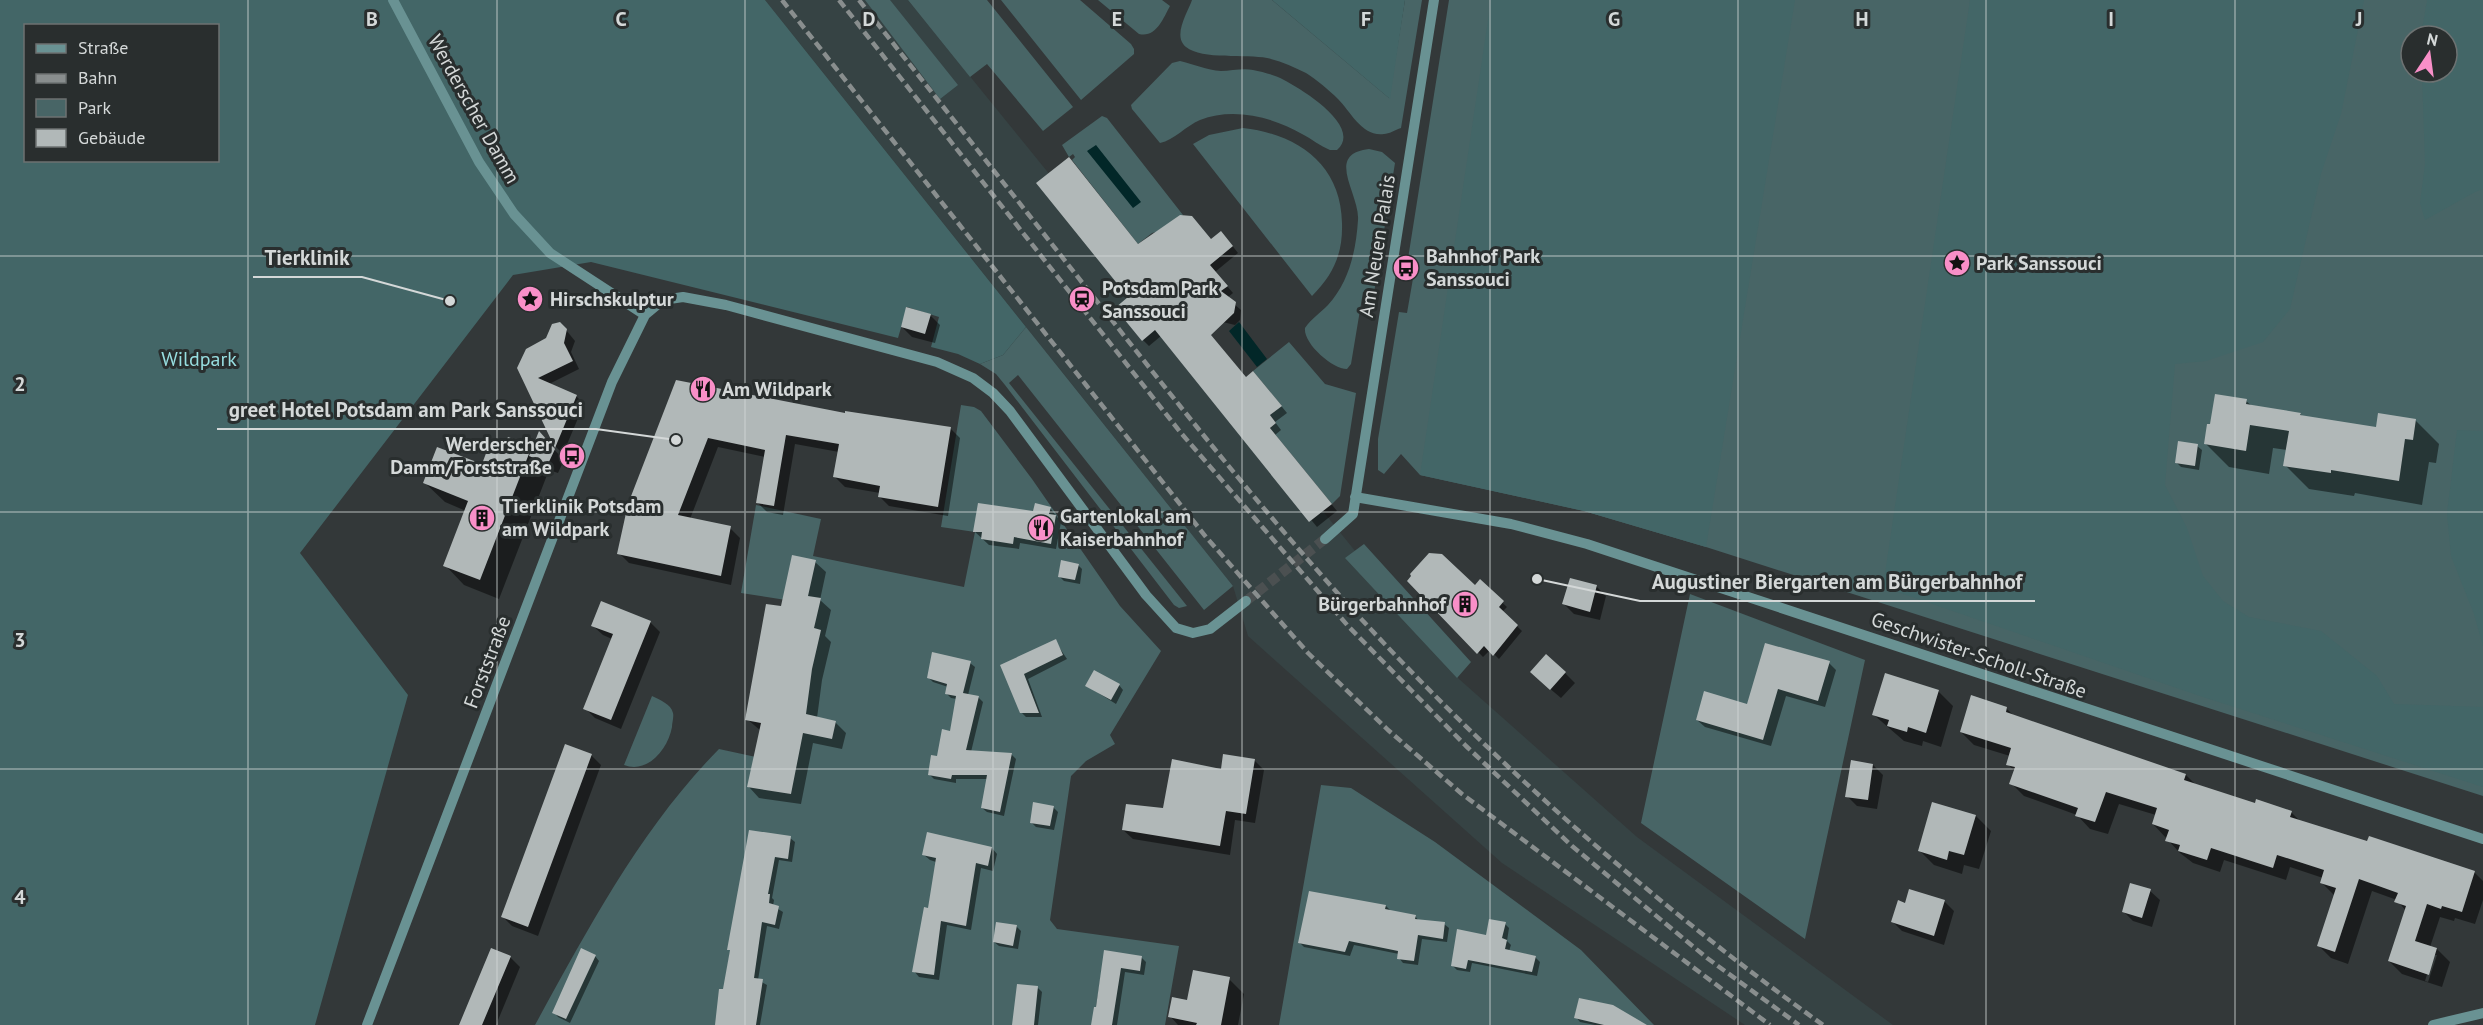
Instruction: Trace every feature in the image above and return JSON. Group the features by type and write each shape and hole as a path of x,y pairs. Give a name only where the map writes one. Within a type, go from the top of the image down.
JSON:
{"street":[{"name":"Werderscher Damm","path":"393,0 479,162 514,214 550,253 645,315"},
{"name":"Am Neuen Palais","path":"1355,497 1434,0"},
{"path":"645,315 663,300 683,297 726,305 937,362 973,378 993,393 1010,411 1146,595 1176,628 1193,633 1210,629 1246,602"},
{"name":"Forststraße","path":"367,1025 612,382 645,315"},
{"path":"1325,539 1353,514 1355,497"},
{"name":"Geschwister-Scholl-Straße","path":"1355,497 1511,524 1587,544 2483,839"},
{"path":"2433,1025 2483,1013"}],"shaded area":[{"path":"765,0 908,0 1459,679 1637,837 1893,1025 1745,1025 1502,863 1248,636 1233,586"},
{"path":"1096,145 1141,202 1133,208 1087,151"},
{"path":"1239,322 1267,359 1257,367 1229,331"}],"green space":[{"name":"Wildpark","path":"0,0 765,0 1026,327 1003,355 980,364 958,354 931,347 939,317 907,307 898,338 591,262 513,275 300,553 408,695 315,1025 0,1025"},
{"path":"865,0 890,0 958,85 940,99"},
{"path":"908,0 987,0 1073,107 1043,131 987,64 970,77"},
{"path":"1001,0 1080,0 1131,44 1134,54 1081,100"},
{"path":"1098,0 1162,0 1170,6 1162,22 1154,30 1150,33 1139,34"},
{"path":"1192,0 1272,0 1389,98 1405,0 1422,0 1401,128 1386,134 1369,132 1319,82 1282,62 1258,57 1203,54 1186,47 1180,37"},
{"path":"1272,0 1405,0 1390,99"},
{"name":"Park Sanssouci","path":"1449,0 2483,0 2483,796 1706,547 1584,511 1420,475 1401,454 1384,474 1378,470 1378,439 1399,312 1407,313 1415,267 1407,265"},
{"path":"1491,0 1795,0 1706,547 1584,511 1420,475"},
{"path":"1970,0 2364,0 2341,114 2321,174 2290,309 2263,342 2206,361 2175,364 2165,485 2187,528 2203,576 2223,601 2249,617 2321,631 2377,676 2394,704 2483,707 2483,787 2200,696 1883,587"},
{"path":"2427,0 2483,0 2483,189 2425,220 2420,203 2425,164 2422,84 2459,84 2459,24 2423,24"},
{"path":"1180,61 1216,70 1253,70 1280,78 1316,100 1337,120 1343,141 1337,150 1330,150 1278,123 1252,116 1226,114 1200,120 1160,143 1131,105 1172,63"},
{"path":"1102,116 1107,118 1183,215 1138,244 1072,160 1075,157 1073,154 1069,157 1062,145"},
{"path":"1243,128 1263,131 1298,145 1324,169 1334,184 1340,202 1341,245 1331,272 1312,296 1193,144 1209,135"},
{"path":"1369,149 1382,152 1395,163 1374,293 1363,292 1351,364 1347,369 1334,365 1313,348 1305,328 1335,296 1350,266 1358,220 1346,167 1349,159 1356,152"},
{"path":"1026,327 1233,586 1204,610 1018,375 1009,383 1187,606 1179,608 1174,605 1005,385 996,374 980,364 1003,355"},
{"path":"1289,342 1325,384 1356,393 1340,496 1332,504 1270,428 1276,423 1270,415 1281,405 1253,371"},
{"path":"961,405 974,407 981,411 1032,479 1120,606 1161,651 1110,735 1115,744 1086,761 1071,776 1050,920 1057,929 1179,946 1165,1025 535,1025 596,916 640,846 691,780 719,749 774,761 805,603 741,593 756,505 821,519 813,556 964,587 975,532 941,527"},
{"path":"2457,430 2483,431 2483,646 2474,614 2451,556 2447,514"},
{"path":"1364,544 1471,662 1457,678 1345,558"},
{"path":"1690,594 1865,660 1805,939 1641,823"},
{"path":"652,696 672,710 670,735 656,758 649,763 633,767 624,765"},
{"path":"1321,785 1351,788 1435,842 1581,950 1654,1025 1279,1025"}],"building":[{"path":"1069,157 1138,244 1180,215 1192,216 1211,239 1221,231 1233,246 1210,265 1228,286 1221,291 1236,302 1234,313 1211,335 1246,377 1253,371 1282,406 1270,415 1276,423 1270,428 1332,504 1309,522 1155,330 1142,341 1115,308 1128,297 1036,183"},
{"path":"906,307 931,314 925,334 901,327"},
{"path":"560,322 567,329 564,343 573,361 538,378 577,395 555,448 517,368 526,349 546,338 552,324"},
{"path":"676,380 845,413 845,411 951,427 938,507 878,497 880,486 833,477 839,444 786,435 774,506 756,503 765,450 708,438 678,515 731,526 721,576 617,554 628,504"},
{"path":"2215,394 2247,399 2246,404 2376,427 2378,413 2416,419 2413,440 2405,439 2399,481 2331,470 2331,473 2283,466 2289,431 2250,425 2246,451 2204,444"},
{"path":"539,431 555,449 548,464 529,456"},
{"name":"Tierklinik Potsdam am Wildpark","path":"508,437 532,446 480,580 443,566 468,501 423,483 437,447 482,464 491,440 504,445"},
{"path":"2178,441 2198,444 2195,466 2175,463"},
{"path":"978,503 1033,511 1035,503 1051,507 1049,514 1056,515 1051,544 1014,537 1013,544 981,539 982,532 973,532"},
{"name":"Bürgerbahnhof","path":"1429,553 1442,554 1475,585 1480,579 1504,601 1499,607 1518,625 1493,656 1484,646 1477,654 1407,581 1410,574"},
{"path":"792,555 816,560 808,596 821,598 814,628 821,630 812,669 806,714 836,721 832,739 803,733 791,794 747,787 761,723 745,720 766,604 781,606"},
{"path":"1061,560 1079,564 1075,580 1058,577"},
{"path":"1570,578 1597,585 1590,612 1562,604"},
{"path":"601,601 651,621 611,720 583,709 613,634 591,626"},
{"path":"1056,639 1063,655 1024,674 1039,713 1020,713 1000,665"},
{"path":"1765,643 1830,661 1818,701 1778,689 1763,740 1696,720 1704,691 1747,704"},
{"path":"932,652 971,661 963,693 979,696 966,750 1012,753 1000,812 981,808 987,775 952,775 951,779 928,775 931,755 937,756 942,729 950,731 956,696 945,694 947,684 927,678"},
{"path":"1546,654 1566,672 1550,690 1530,672"},
{"path":"1094,670 1120,684 1111,700 1085,686"},
{"path":"1885,673 1939,690 1926,733 1908,727 1907,732 1887,726 1889,720 1872,715"},
{"path":"1971,695 2007,707 2006,712 2186,774 2184,780 2255,803 2256,799 2292,811 2290,817 2367,841 2369,836 2475,871 2462,912 2427,904 2415,941 2437,948 2429,975 2388,961 2406,906 2394,902 2398,893 2359,879 2335,952 2317,946 2336,888 2320,883 2324,870 2277,855 2273,868 2211,848 2207,860 2178,851 2180,845 2165,841 2169,830 2152,824 2157,808 2106,792 2095,822 2075,816 2078,808 2009,784 2015,767 2006,765 2011,748 1960,732"},
{"path":"565,744 592,754 528,927 501,917"},
{"path":"1223,754 1255,759 1246,814 1226,811 1220,846 1122,830 1126,804 1163,808 1172,759 1221,769"},
{"path":"1851,760 1873,764 1868,800 1845,797"},
{"path":"1033,802 1054,806 1050,826 1030,823"},
{"path":"1932,802 1976,815 1964,855 1949,851 1947,860 1918,851"},
{"path":"749,830 791,836 788,859 775,857 768,894 770,894 769,903 779,906 775,925 762,922 754,978 763,979 756,1025 715,1025 719,989 723,989 730,950 727,950"},
{"path":"927,832 992,847 988,866 976,863 966,926 941,921 934,975 912,972 924,907 928,908 936,858 922,855"},
{"path":"2130,883 2151,889 2142,918 2122,912"},
{"path":"1909,889 1945,900 1934,936 1891,922 1898,900 1905,903"},
{"path":"1309,891 1386,905 1385,909 1416,915 1415,919 1445,922 1443,939 1418,935 1414,961 1397,959 1398,951 1349,941 1345,952 1298,943"},
{"path":"1489,919 1506,922 1502,938 1507,940 1505,949 1536,956 1532,972 1468,960 1466,969 1451,966 1457,929 1486,935"},
{"path":"996,922 1017,925 1013,946 993,942"},
{"path":"491,948 511,956 482,1025 459,1025"},
{"path":"581,948 596,955 566,1019 552,1013"},
{"path":"1104,950 1142,956 1140,971 1121,968 1112,1025 1091,1025 1094,1007 1096,1007"},
{"path":"1193,970 1230,977 1221,1025 1196,1025 1197,1023 1168,1017 1172,997 1187,1000"},
{"path":"1017,984 1038,986 1034,1025 1012,1025"},
{"path":"1579,998 1613,1005 1647,1025 1604,1025 1574,1018"}],"tunnel":[{"path":"1246,601 1325,539"}],"railway":[{"path":"782,0 1206,537 1308,653 1388,730 1462,794 1770,1025"},
{"path":"839,0 1181,433 1348,626 1466,746 1572,846 1707,958 1799,1025"},
{"path":"859,0 1158,379 1303,554 1379,638 1483,743 1592,842 1705,936 1823,1025"}],"place":[{"name":"Park Sanssouci","path":"1957,263"},
{"name":"Bahnhof Park Sanssouci","path":"1406,268"},
{"name":"Hirschskulptur","path":"530,299"},
{"name":"Potsdam Park Sanssouci","path":"1082,299"},
{"name":"Tierklinik","path":"450,301"},
{"name":"Am Wildpark","path":"703,389"},
{"name":"greet Hotel Potsdam am Park Sanssouci","path":"676,440"},
{"name":"Werderscher Damm/Forststraße","path":"572,456"},
{"name":"Tierklinik Potsdam am Wildpark","path":"482,518"},
{"name":"Gartenlokal am Kaiserbahnhof","path":"1041,528"},
{"name":"Augustiner Biergarten am Bürgerbahnhof","path":"1537,579"},
{"name":"Bürgerbahnhof","path":"1465,604"}]}
